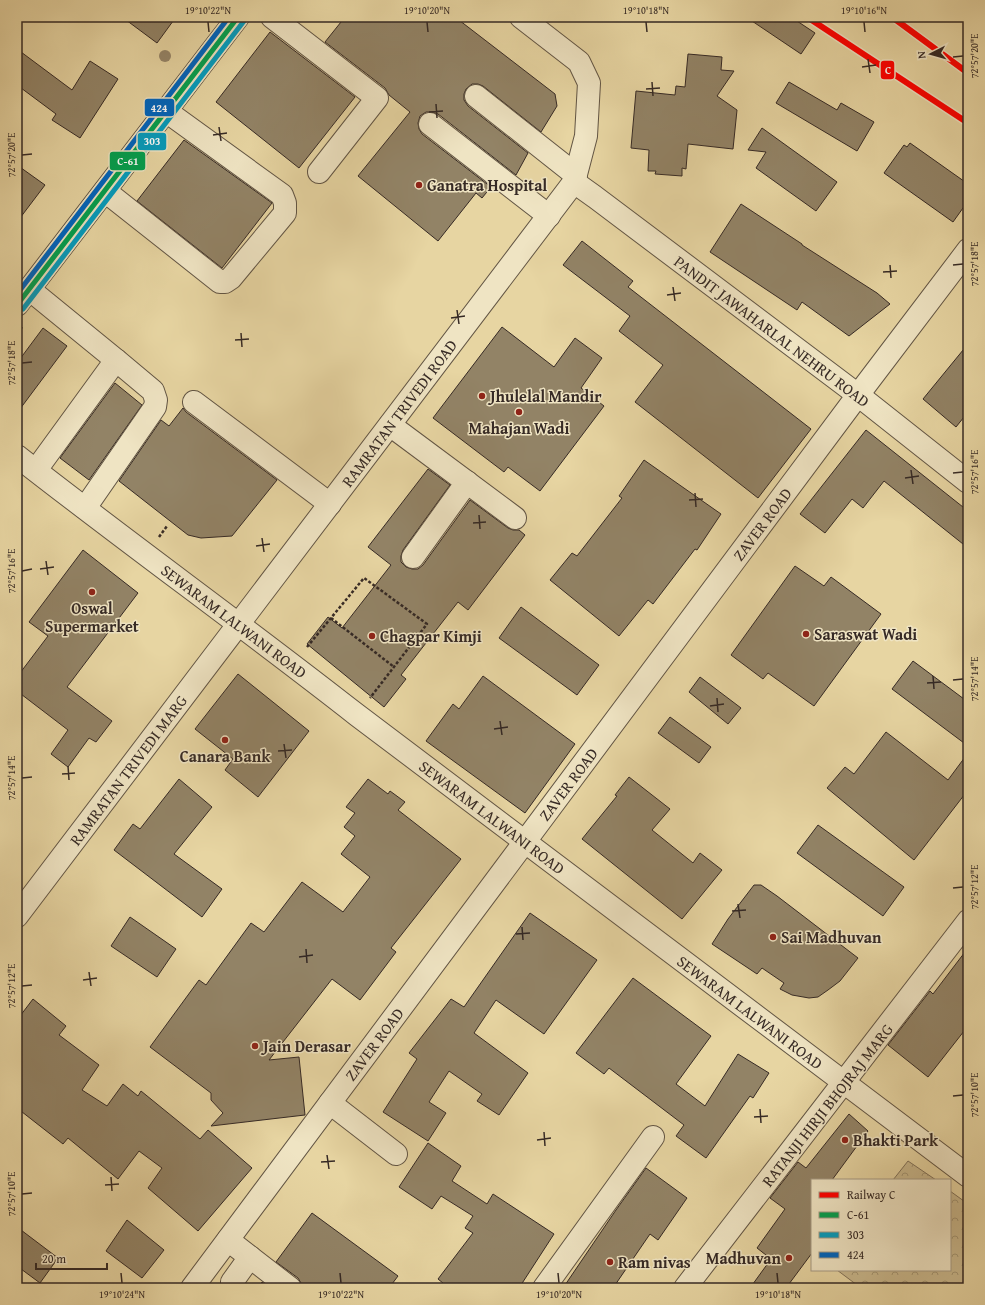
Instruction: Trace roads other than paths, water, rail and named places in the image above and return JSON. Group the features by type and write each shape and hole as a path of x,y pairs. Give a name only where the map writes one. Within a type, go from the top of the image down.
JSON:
{"street":[{"path":"85,508 155,407 156,400 153,390 116,360 23,297 238,17"},
{"path":"272,17 377,98 319,172"},
{"path":"521,17 579,62 589,83 586,136 575,179"},
{"name":"PANDIT JAWAHARLAL NEHRU ROAD","path":"476,96 601,201 858,395 968,482"},
{"path":"105,191 220,282 225,282 232,278 285,213 285,203 282,195 166,111"},
{"path":"430,124 549,216"},
{"name":"RAMRATAN TRIVEDI ROAD","path":"238,625 549,216 575,179"},
{"name":"ZAVER ROAD","path":"192,1288 858,395 968,250"},
{"path":"36,470 116,360"},
{"path":"194,402 330,504"},
{"path":"390,425 515,518"},
{"name":"SEWARAM LALWANI ROAD","path":"17,456 524,842 968,1176"},
{"path":"413,556 467,482"},
{"name":"RAMRATAN TRIVEDI MARG","path":"17,916 238,625"},
{"name":"RATANJI HIRJI BHOJRAJ MARG","path":"685,1288 968,921"},
{"path":"330,1103 396,1154"},
{"path":"544,1288 653,1137"},
{"path":"228,1240 290,1288"},
{"path":"232,1282 250,1257"}],"rail line":[{"name":"C","path":"807,17 968,123"},
{"name":"C","path":"892,17 968,73"}],"place":[{"name":"Ganatra Hospital","path":"419,185"},
{"name":"Jhulelal Mandir","path":"482,396"},
{"name":"Mahajan Wadi","path":"519,412"},
{"name":"Oswal Supermarket","path":"92,592"},
{"name":"Saraswat Wadi","path":"806,634"},
{"name":"Chagpar Kimji","path":"372,636"},
{"name":"Canara Bank","path":"225,740"},
{"name":"Sai Madhuvan","path":"773,937"},
{"name":"Jain Derasar","path":"255,1046"},
{"name":"Bhakti Park","path":"845,1140"},
{"name":"Madhuvan","path":"789,1258"},
{"name":"Ram nivas","path":"610,1262"}]}
